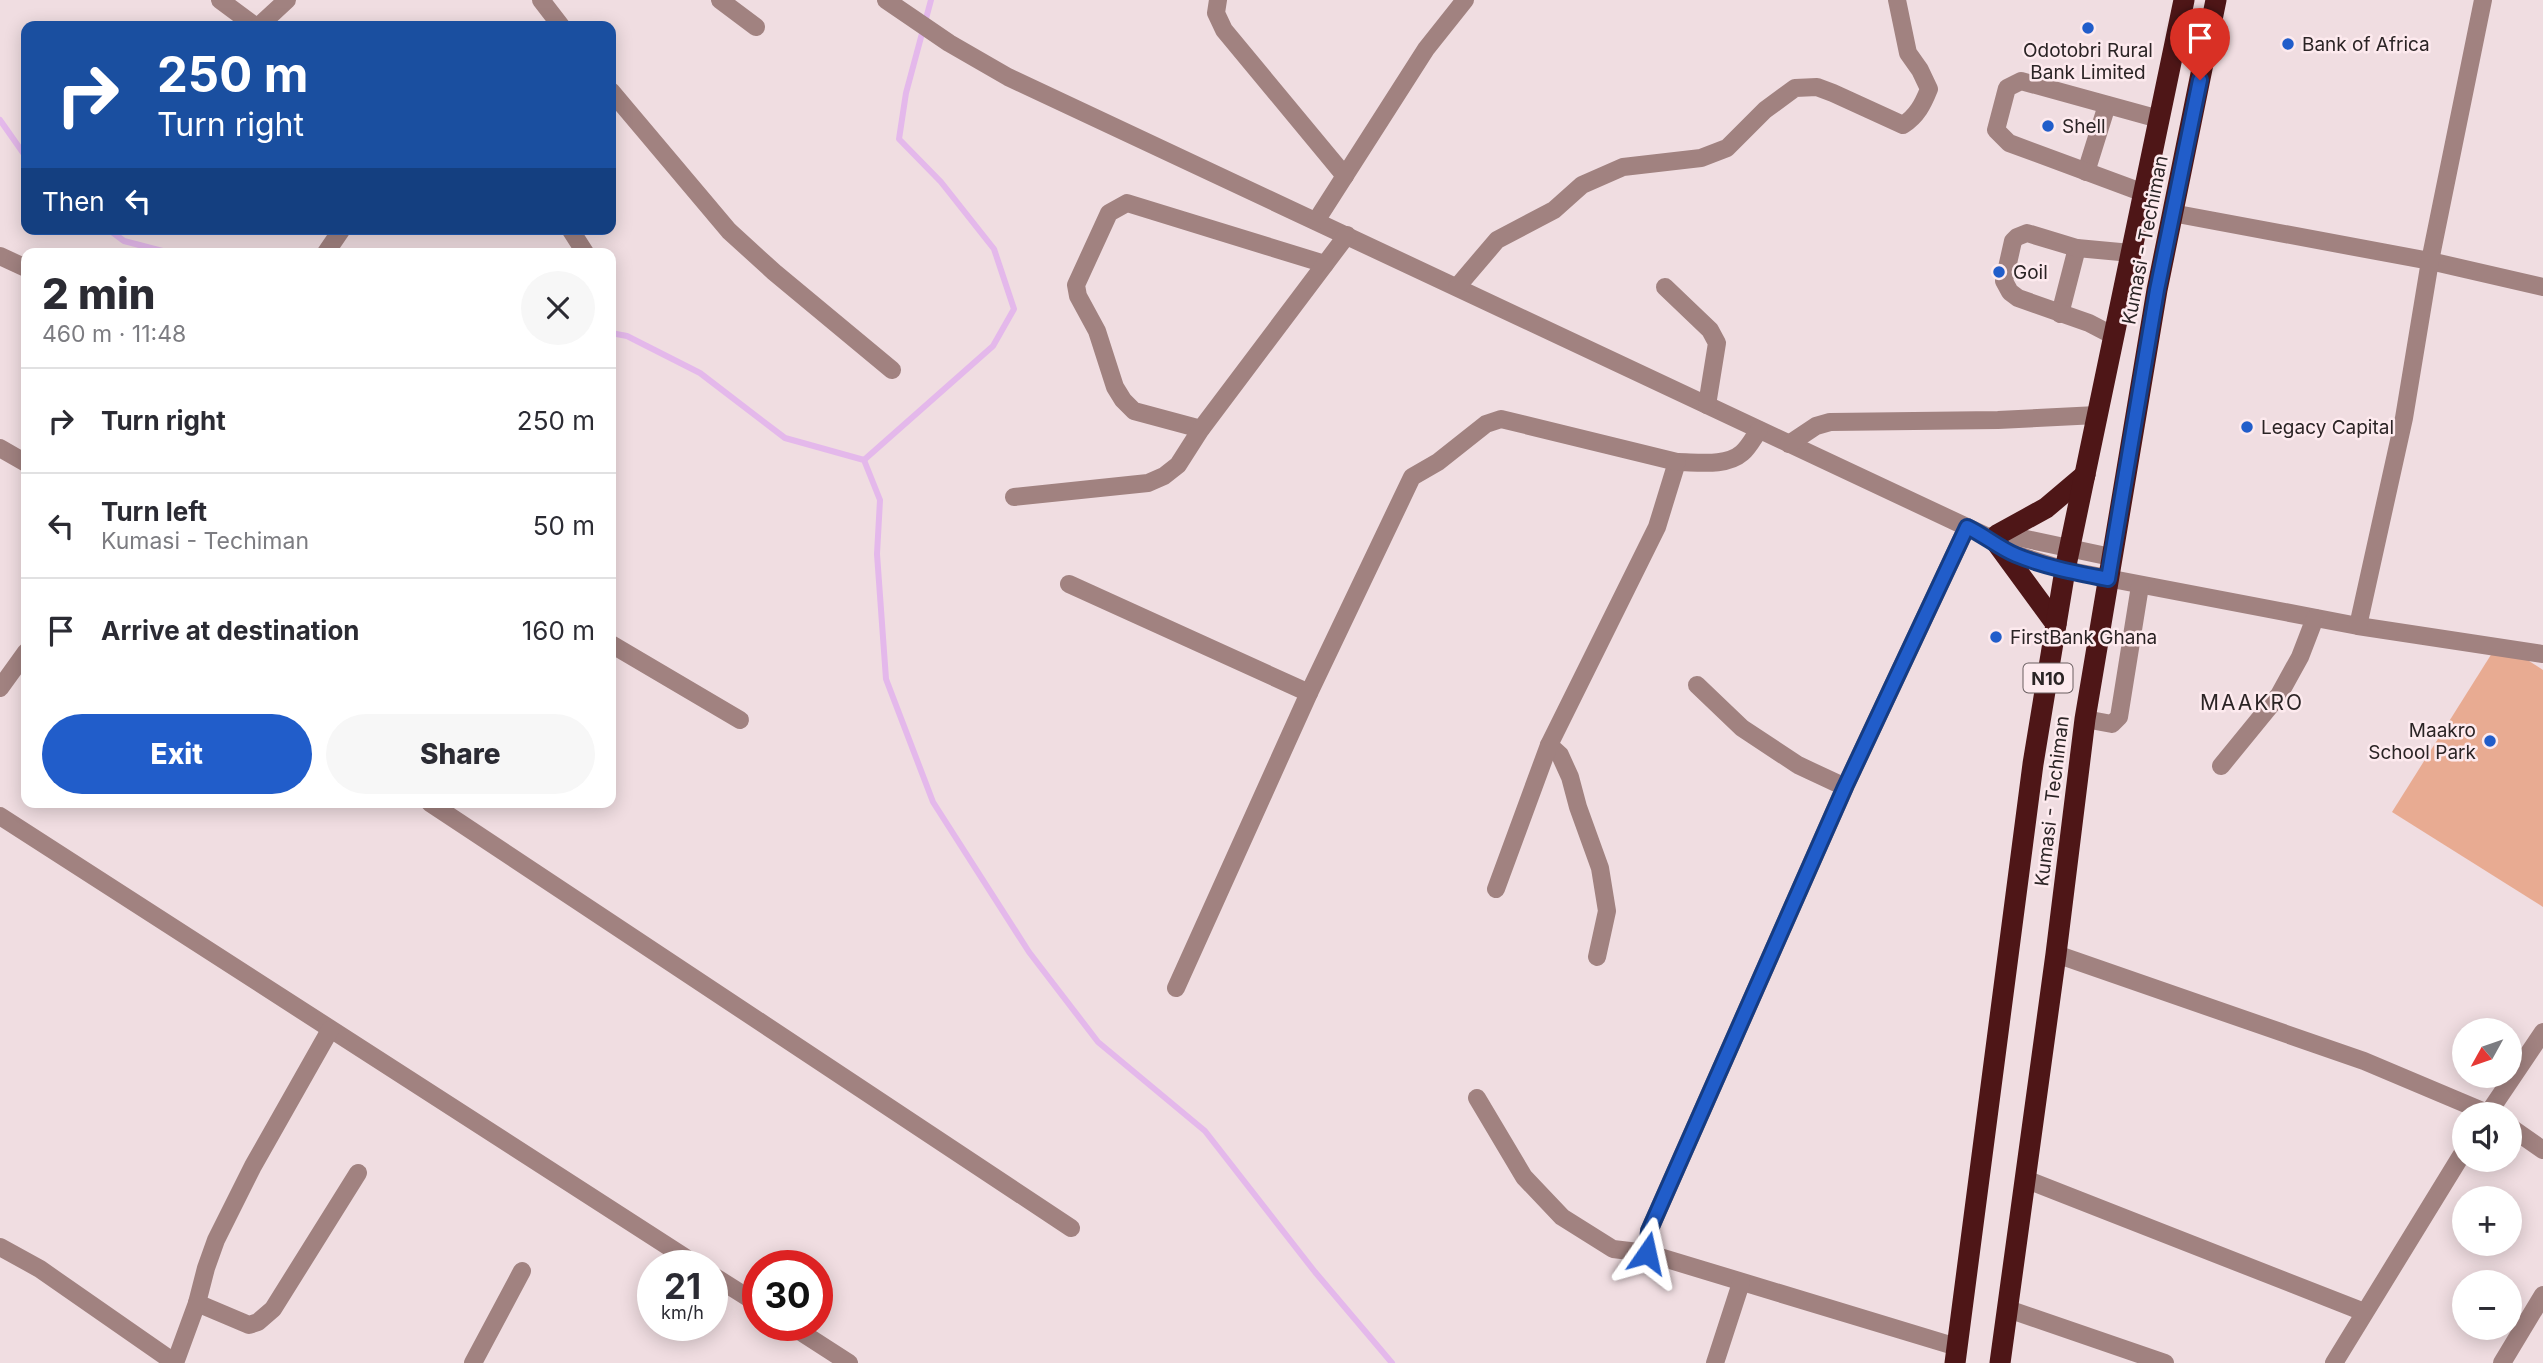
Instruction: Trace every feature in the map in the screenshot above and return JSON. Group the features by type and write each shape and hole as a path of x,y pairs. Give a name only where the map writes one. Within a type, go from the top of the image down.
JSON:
{"highway":[{"name":"N10","path":"1956,1355 2032,778 2056,624 2184,0"},
{"name":"Kumasi - Techiman","path":"2000,1363 2085,719 2157,290 2216,0"},
{"path":"2056,624 1993,538 2046,508 2085,475"}],"street":[{"path":"220,0 250,21"},
{"path":"263,21 287,0"},
{"path":"541,0 557,21"},
{"path":"720,0 756,27"},
{"path":"886,0 949,43 1008,77 1993,538 2017,537 2108,579 2140,586 2358,626 2543,654"},
{"path":"1218,0 1216,13 1224,30 1345,176"},
{"path":"1316,221 1426,48 1465,0"},
{"path":"1457,287 1497,240 1554,210 1582,185 1623,167 1702,158 1727,148 1765,110 1795,88 1817,87 1903,125 1913,118 1929,89 1908,53 1897,0"},
{"path":"2358,626 2404,418 2430,261 2483,0"},
{"path":"2144,193 2009,143 1996,130 2007,88 2021,81 2159,119"},
{"path":"616,97 729,231 892,370"},
{"path":"2086,172 2107,105"},
{"path":"1201,429 1134,411 1115,387 1097,331 1078,296 1076,285 1109,213 1127,203 1325,264"},
{"path":"2172,213 2430,261 2543,287"},
{"path":"2114,336 2089,323 2018,299 2004,281 2013,241 2027,233 2077,248 2131,253"},
{"path":"1013,497 1148,483 1164,476 1178,465 1201,429 1347,235"},
{"path":"2060,314 2077,248"},
{"path":"0,256 21,266"},
{"path":"1665,287 1710,330 1717,342 1707,405"},
{"path":"1789,444 1816,426 1830,422 1998,420 2097,415"},
{"path":"1176,988 1309,693 1412,477 1438,462 1486,424 1501,419 1676,462 1721,462 1734,458 1744,452 1759,430"},
{"path":"0,448 21,460"},
{"path":"1496,889 1549,745 1657,527 1676,462"},
{"path":"1647,1253 1649,1231 1845,787 1967,527"},
{"path":"2067,560 2111,557"},
{"path":"1069,584 1309,693"},
{"path":"2085,719 2112,724 2117,722 2140,586"},
{"path":"2221,766 2279,695 2300,657 2315,618"},
{"path":"616,647 740,720"},
{"path":"0,688 21,659"},
{"path":"1697,685 1742,728 1798,765 1845,787"},
{"path":"1549,745 1560,755 1570,777 1600,868 1607,911 1597,957"},
{"path":"438,808 1071,1228"},
{"path":"0,816 674,1250"},
{"path":"2056,954 2364,1061 2461,1102"},
{"path":"0,1247 40,1269 175,1363 197,1304 205,1268 216,1240 253,1166 330,1030"},
{"path":"2497,1102 2543,1032"},
{"path":"1477,1097 1524,1177 1562,1217 1613,1250 1647,1253 1956,1355"},
{"path":"2522,1135 2543,1150"},
{"path":"2334,1363 2452,1170"},
{"path":"197,1304 249,1325 258,1322 273,1309 358,1173"},
{"path":"2025,1179 2364,1312"},
{"path":"473,1363 522,1271"},
{"path":"1715,1363 1741,1283"},
{"path":"2502,1363 2543,1295"},
{"path":"2008,1309 2165,1363"},
{"path":"815,1341 849,1363"}],"shaded area":[{"name":"Maakro School Park","path":"2499,642 2543,670 2543,907 2392,812"}],"waterway":[{"path":"864,460 993,346 1014,309 994,249 941,182 899,139 906,93 931,0"},
{"path":"0,120 21,150"},
{"path":"116,235 124,241 151,248"},
{"path":"616,334 627,336 700,373 785,438 864,460 880,500 877,554 886,679 933,802 1029,952 1098,1042 1205,1131 1315,1272 1392,1363"}],"place":[{"name":"Odotobri Rural Bank Limited","path":"2088,28"},
{"name":"Bank of Africa","path":"2288,44"},
{"name":"Shell","path":"2048,126"},
{"name":"Goil","path":"1999,272"},
{"name":"Legacy Capital","path":"2247,427"},
{"name":"FirstBank Ghana","path":"1996,637"},
{"name":"Maakro School Park","path":"2490,741"}],"district":[{"name":"MAAKRO","path":"2252,702"}],"route":[{"path":"1647,1253 1649,1231 1845,787 1967,527 2014,554 2065,570 2108,579 2157,290 2200,80"}]}
